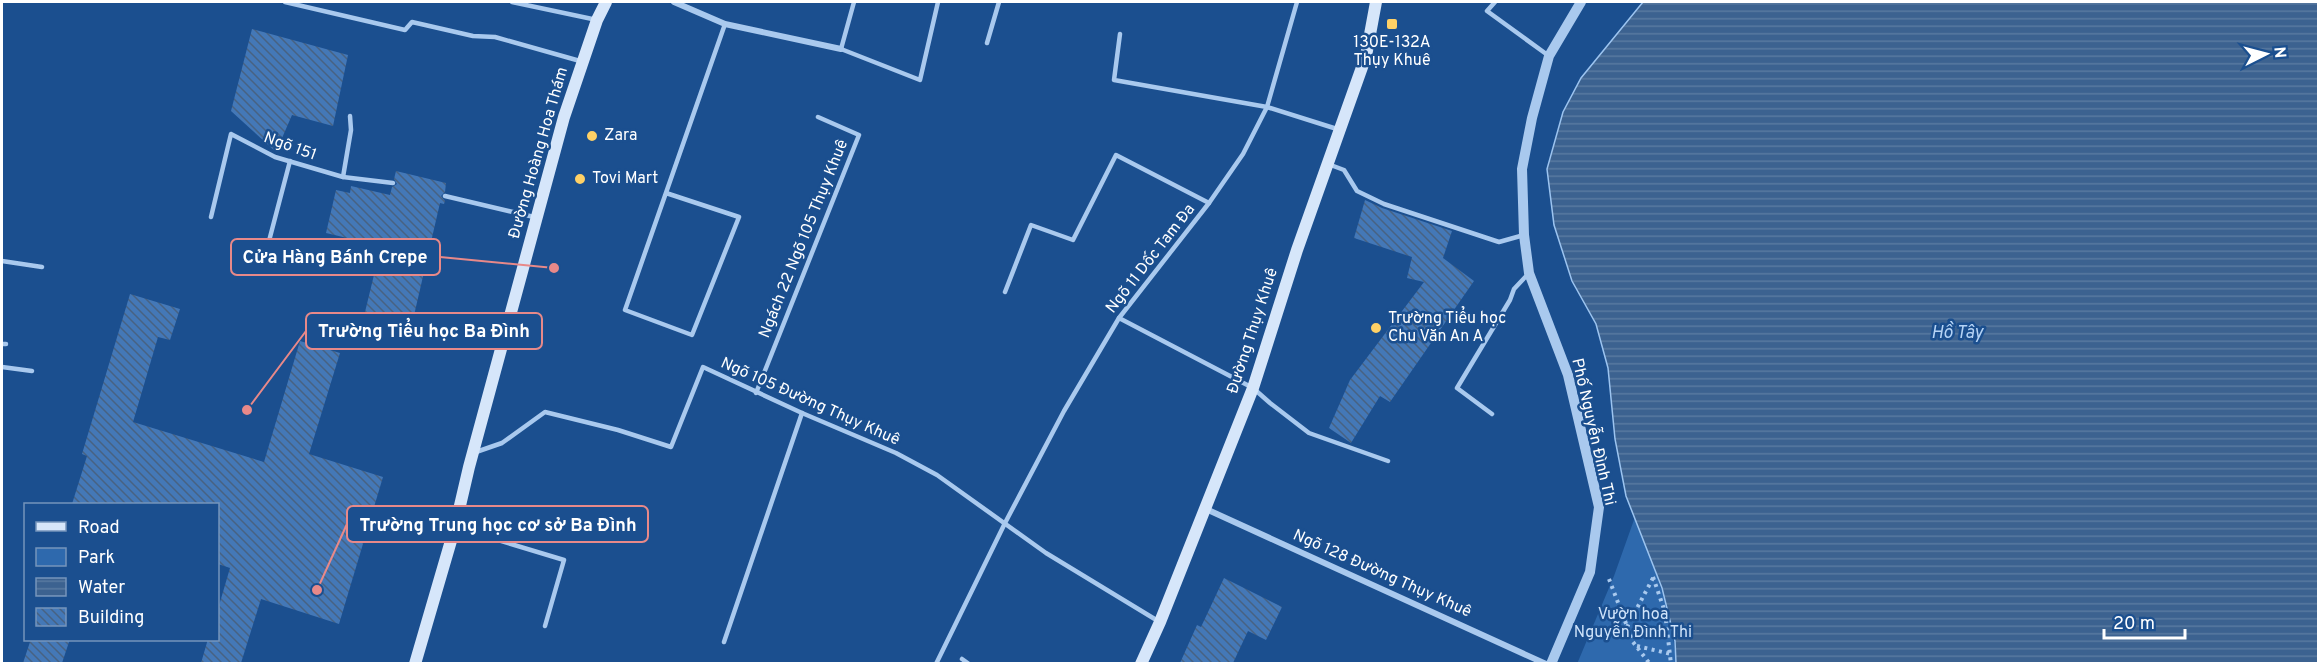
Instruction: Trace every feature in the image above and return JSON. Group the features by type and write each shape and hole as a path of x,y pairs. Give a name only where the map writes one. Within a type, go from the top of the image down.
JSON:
{"main road":[{"name":"Đường Hoàng Hoa Thám","path":"416,663 455,527 564,117 597,20 606,2"},
{"name":"Đường Thụy Khuê","path":"1141,663 1160,622 1253,388 1297,250 1366,56 1376,2"}],"street":[{"path":"674,2 725,24 841,49"},
{"name":"Phố Nguyễn Đình Thi","path":"1551,663 1590,572 1599,507 1568,375 1529,273 1524,235 1522,169 1532,118 1549,56 1581,2"},
{"name":"Ngõ 128 Đường Thụy Khuê","path":"1206,509 1546,663"}],"lane":[{"path":"285,2 405,30 412,22 473,36 495,37 583,62"},
{"path":"512,2 597,20"},
{"path":"854,2 841,49 920,80 938,2"},
{"path":"987,43 999,2"},
{"name":"Ngõ 11 Dốc Tam Đa","path":"936,663 1005,523 1064,411 1119,318 1209,203 1243,154 1268,107 1297,2"},
{"path":"1495,2 1487,11 1549,56"},
{"path":"666,193 739,217 692,335 625,310 725,24"},
{"path":"1120,34 1114,80 1268,107 1340,130"},
{"path":"343,177 351,130 350,116"},
{"name":"Ngách 22 Ngõ 105 Thụy Khuê","path":"756,393 859,135 818,117"},
{"name":"Ngõ 151","path":"212,217 231,134 275,158 343,177 393,183"},
{"path":"1005,292 1031,225 1073,240 1116,155 1209,203"},
{"path":"269,241 290,162"},
{"path":"1328,164 1344,170 1357,191 1384,204 1499,242 1524,235"},
{"path":"445,196 537,218"},
{"path":"2,261 42,267"},
{"path":"1492,414 1457,388 1510,300 1514,289 1529,273"},
{"path":"1119,318 1253,388 1270,404 1310,433 1388,461"},
{"path":"2,367 32,371"},
{"name":"Ngõ 105 Đường Thụy Khuê","path":"473,453 502,443 545,412 618,430 671,447 703,367 802,414 896,453 937,476 1046,553 1160,622"},
{"path":"724,642 802,414"},
{"path":"455,527 564,560 545,626"},
{"path":"962,659 969,663"}],"path":[{"path":"1605,569 1636,646 1650,663"},
{"path":"1627,627 1653,577 1665,612 1671,663"},
{"path":"1636,646 1671,654"}],"green space":[{"name":"Vườn hoa Nguyễn Đình Thi","path":"1635,517 1666,607 1676,663 1577,664 1614,576"}],"water":[{"name":"Hồ Tây","path":"1643,2 2318,2 2318,663 1676,663 1675,641 1662,588 1626,496 1615,439 1608,368 1596,324 1572,281 1554,225 1547,169 1563,112 1581,78"}],"building":[{"path":"252,29 348,55 333,126 292,115 276,152 231,111"},
{"path":"396,171 446,183 445,192 441,196 445,201 444,204 440,203 412,324 365,312 381,246 326,233 336,190 350,193 351,186 390,195 392,187 397,184 394,179"},
{"path":"1365,200 1382,208 1452,231 1443,258 1474,281 1390,402 1380,396 1351,443 1329,428 1350,380 1424,282 1407,278 1412,257 1354,238"},
{"path":"130,294 180,309 170,340 158,337 133,422 264,462 300,341 340,353 309,454 383,477 339,624 261,599 241,663 201,663 207,641 219,641 219,606 230,568 219,564 219,503 72,503 87,456 82,454"},
{"path":"1224,578 1282,607 1266,640 1248,631 1233,663 1180,663 1197,625 1201,627"},
{"path":"30,641 69,641 62,663 23,663"}],"place":[{"name":"130E-132A Thụy Khuê","path":"1392,24"},
{"name":"Zara","path":"592,136"},
{"name":"Tovi Mart","path":"580,179"},
{"name":"Cửa Hàng Bánh Crepe","path":"554,268"},
{"name":"Trường Tiểu học Chu Văn An A","path":"1376,328"},
{"name":"Trường Tiểu học Ba Đình","path":"247,410"},
{"name":"Trường Trung học cơ sở Ba Đình","path":"317,590"}]}
